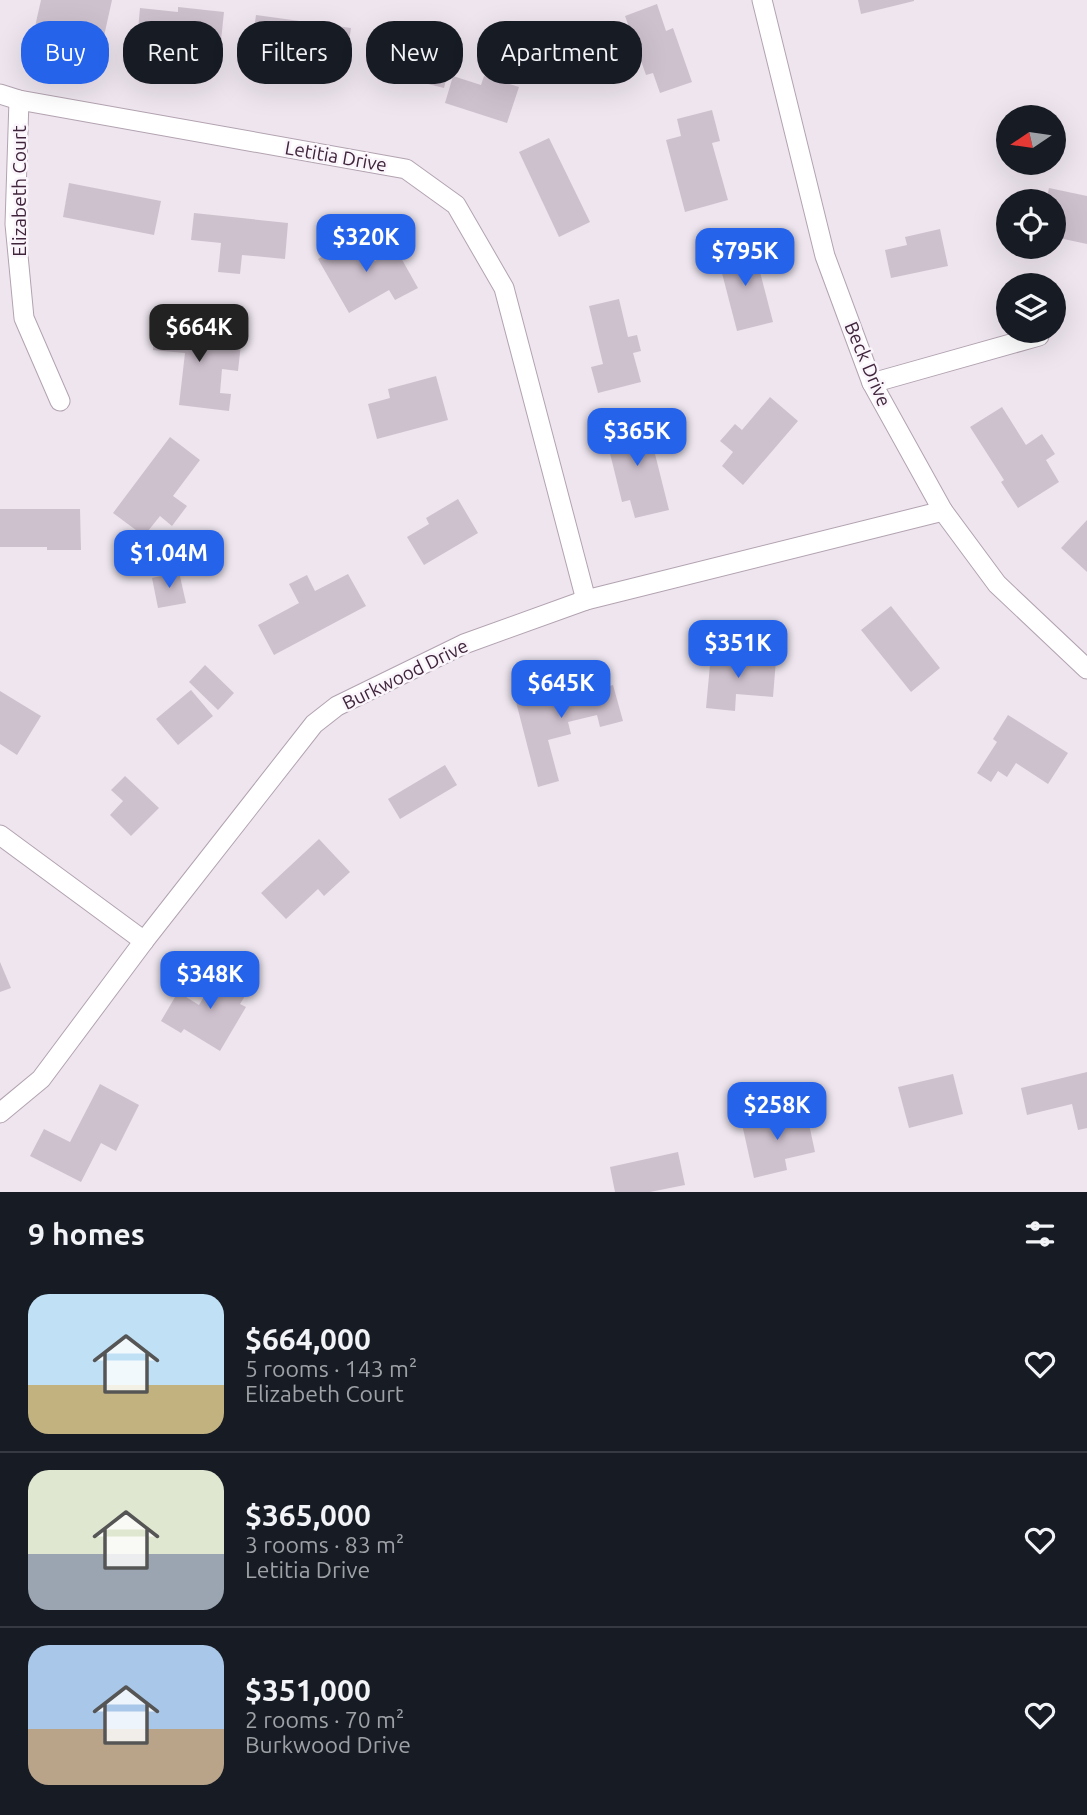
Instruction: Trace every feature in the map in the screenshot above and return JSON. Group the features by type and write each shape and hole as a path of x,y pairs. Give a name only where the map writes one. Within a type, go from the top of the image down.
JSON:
{"street":[{"name":"Beck Drive","path":"762,0 825,256 872,383 943,511 997,584 1087,669"},
{"name":"Letitia Drive","path":"0,94 19,100 406,169 456,205 504,288 586,600"},
{"name":"Elizabeth Court","path":"19,100 15,224 24,318 60,401"},
{"path":"872,383 1014,343"},
{"name":"Burkwood Drive","path":"0,1114 41,1079 144,941 314,724 337,706 464,644 586,600 943,511"},
{"path":"0,835 144,941"}],"building":[{"path":"41,0 112,0 107,21 36,21"},
{"path":"858,0 914,0 914,1 861,14"},
{"path":"657,4 666,31 673,28 692,82 660,93 653,73 646,75 642,64 642,21 627,21 625,16"},
{"path":"178,7 224,12 223,22 139,21 140,8 178,12"},
{"path":"256,15 300,21 255,21"},
{"path":"463,79 481,85 509,84 519,87 507,123 445,103 451,84 463,84"},
{"path":"428,84 445,84 444,88"},
{"path":"712,110 720,141 712,143 728,200 685,212 666,140 681,136 677,119"},
{"path":"549,138 590,222 559,237 519,152"},
{"path":"69,183 161,201 154,235 63,217"},
{"path":"1066,192 1087,196 1087,244 1066,240"},
{"path":"194,213 288,223 285,259 242,255 240,274 218,272 221,243 191,240"},
{"path":"940,229 948,266 891,278 885,250 907,245 905,237"},
{"path":"359,235 375,261 396,249 418,288 395,300 389,290 349,313 318,259"},
{"path":"753,245 773,322 737,331 717,254"},
{"path":"619,299 628,337 637,335 641,351 633,353 641,382 598,393 591,367 603,364 589,306"},
{"path":"156,319 191,323 190,338 241,344 238,371 222,369 220,393 231,394 229,411 179,405 185,353 153,350"},
{"path":"436,376 448,420 377,439 368,404 390,398 388,389"},
{"path":"770,397 798,421 743,485 722,466 733,452 720,441 735,424 742,430"},
{"path":"1002,407 1026,445 1042,434 1055,454 1046,460 1059,482 1018,508 1001,482 1004,480 970,427"},
{"path":"646,418 669,510 635,518 630,500 622,502 604,429"},
{"path":"170,437 200,460 173,496 187,506 172,526 160,516 144,536 113,513"},
{"path":"458,499 478,533 424,565 407,537 429,524 426,518"},
{"path":"0,509 80,509 81,550 0,547"},
{"path":"1087,520 1087,572 1061,548"},
{"path":"179,572 186,603 158,608 152,578"},
{"path":"348,574 366,606 274,655 258,625 299,603 289,584 307,575 315,591"},
{"path":"891,606 940,668 911,692 861,630"},
{"path":"711,654 776,660 773,697 736,694 735,711 706,708"},
{"path":"205,665 234,693 218,710 189,682"},
{"path":"589,679 592,691 613,685 623,721 600,727 597,715 568,722 571,734 548,740 559,781 538,787 515,698"},
{"path":"191,690 213,716 178,745 156,719"},
{"path":"0,691 41,716 17,755 0,744"},
{"path":"1008,715 1068,753 1048,784 1016,763 1007,777 998,771 991,782 977,773 997,742 993,739"},
{"path":"445,765 457,785 400,819 388,799"},
{"path":"125,776 159,808 131,836 110,815 123,801 111,790"},
{"path":"319,839 350,872 324,896 318,889 286,919 261,893"},
{"path":"0,962 11,988 0,992"},
{"path":"220,970 250,988 240,1004 246,1007 220,1051 184,1029 181,1033 161,1021 178,992 199,1005"},
{"path":"1087,1072 1087,1128 1078,1130 1072,1104 1027,1115 1021,1088"},
{"path":"953,1074 963,1114 909,1128 898,1087"},
{"path":"100,1084 139,1105 116,1151 101,1143 81,1182 30,1156 44,1129 70,1142"},
{"path":"806,1110 815,1152 785,1159 787,1170 754,1178 742,1124"},
{"path":"678,1152 685,1185 650,1192 615,1192 610,1167"}]}
